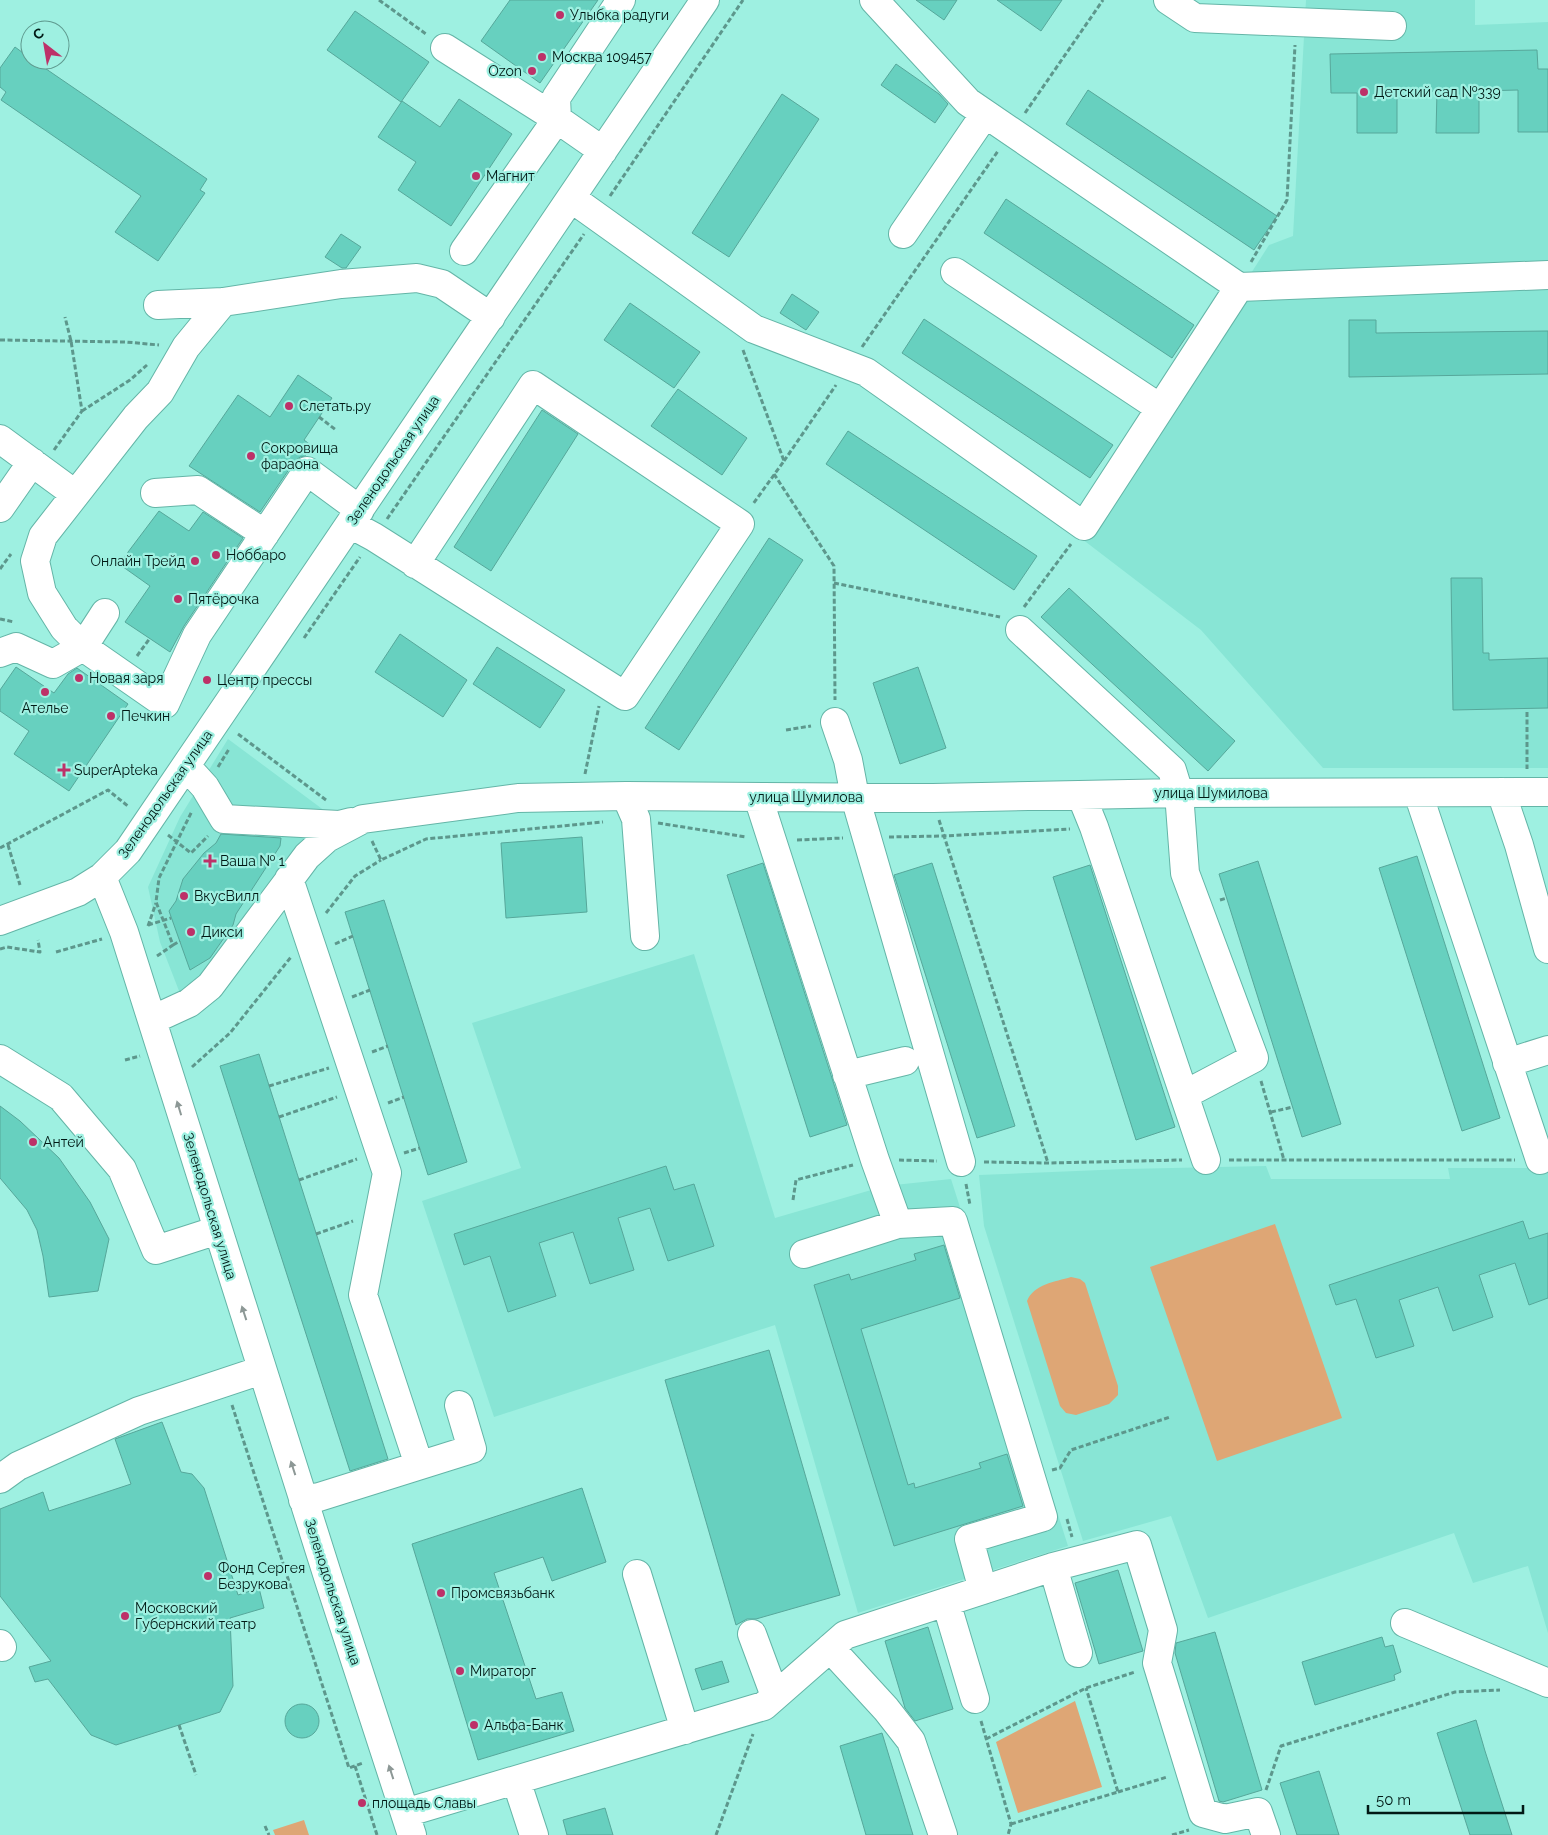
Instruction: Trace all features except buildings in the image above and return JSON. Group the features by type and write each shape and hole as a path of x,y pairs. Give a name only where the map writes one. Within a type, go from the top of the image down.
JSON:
{"street":[{"path":"464,251 557,119 556,98 621,0"},
{"name":"Зеленодольская улица","path":"409,1824 303,1500 124,932 102,877 128,852 705,0"},
{"path":"874,0 968,102 1239,287 1548,275"},
{"path":"1168,0 1195,18 1392,26"},
{"path":"445,48 557,119 603,151"},
{"path":"903,234 985,114"},
{"path":"571,198 586,228 754,329 866,372 1084,526 1239,287"},
{"path":"955,272 1160,408"},
{"path":"158,305 223,302 341,284 417,278 442,284 491,317"},
{"path":"223,302 186,347 160,392 136,417 43,536 35,561 42,593 64,628 82,647 165,704 198,636 308,471 374,537 415,564 625,696 740,524 534,385 415,564"},
{"path":"0,439 75,494"},
{"path":"0,508 36,466"},
{"path":"155,493 198,490 265,534"},
{"path":"0,653 16,647 53,664 82,647 106,613"},
{"path":"1015,619 1172,770 1179,793 1185,873 1254,1058 1184,1095"},
{"path":"835,722 848,760 855,797 961,1162"},
{"path":"186,766 205,787 224,819 351,822"},
{"path":"1526,792 1519,845 1548,949"},
{"name":"улица Шумилова","path":"152,1020 189,1003 210,986 307,856 327,838 351,822 518,798 630,808 758,796 933,798 1179,793 1526,792"},
{"path":"1418,793 1540,1160"},
{"path":"1081,794 1094,827 1206,1160"},
{"path":"758,796 875,1160 898,1224"},
{"path":"630,808 645,936"},
{"path":"0,921 78,892 102,877"},
{"path":"289,879 387,1173 363,1294 419,1465"},
{"path":"1507,1063 1548,1050"},
{"path":"0,1059 61,1097 122,1169 156,1250 218,1230"},
{"path":"848,1075 905,1061"},
{"path":"804,1254 898,1224 953,1221 1043,1517 969,1539 983,1590"},
{"path":"0,1479 18,1466 139,1411 262,1370"},
{"path":"303,1500 319,1497 472,1449 459,1405"},
{"path":"409,1824 516,1780 684,1730 769,1701 845,1635 1053,1568 1137,1545 1163,1630 1158,1665 1203,1813 1225,1819 1262,1824"},
{"path":"1053,1568 1078,1653"},
{"path":"637,1574 684,1730"},
{"path":"946,1602 975,1699"},
{"path":"1405,1623 1548,1683"},
{"path":"752,1634 769,1701"},
{"path":"830,1648 886,1709 912,1741 943,1835"},
{"path":"516,1780 534,1835"}],"path":[{"path":"379,0 445,48"},
{"path":"302,640 743,0"},
{"path":"740,524 1103,0"},
{"path":"1239,287 1287,200 1296,23"},
{"path":"65,317 71,341 82,411"},
{"path":"0,340 126,342 163,345 158,353"},
{"path":"742,346 784,461"},
{"path":"36,466 82,411 130,380 152,360"},
{"path":"319,417 336,430"},
{"path":"774,474 834,566 835,722"},
{"path":"834,583 1015,619 1084,526"},
{"path":"0,619 18,623"},
{"path":"584,781 603,682"},
{"path":"1526,792 1527,712"},
{"path":"150,934 147,926 156,902 159,878 176,841 205,787 242,727"},
{"path":"238,734 339,810 351,822 380,860"},
{"path":"0,848 108,790 129,807"},
{"path":"933,798 943,836 1048,1163"},
{"path":"190,1069 230,1033 355,876 380,860 426,839 630,808 772,841 943,836 1094,827"},
{"path":"168,836 191,853 224,819"},
{"path":"8,845 20,885"},
{"path":"156,902 172,945"},
{"path":"147,926 171,918"},
{"path":"56,952 103,939"},
{"path":"0,949 6,947 40,952 38,940"},
{"path":"153,950 154,958 180,941"},
{"path":"1254,1058 1284,1160"},
{"path":"269,1086 350,1062"},
{"path":"279,1117 359,1090"},
{"path":"1271,1112 1293,1107"},
{"path":"299,1180 380,1152"},
{"path":"793,1200 796,1180 875,1160 1048,1163 1206,1160 1540,1160"},
{"path":"316,1234 380,1212"},
{"path":"224,1382 349,1768 355,1766 377,1835"},
{"path":"1051,1470 1060,1468 1071,1450 1170,1417"},
{"path":"986,1739 1086,1688 1158,1665"},
{"path":"1086,1688 1118,1792"},
{"path":"1262,1824 1281,1746 1455,1692 1501,1690"},
{"path":"975,1699 1011,1824 1008,1835"},
{"path":"716,1835 769,1701"},
{"path":"179,1725 196,1775"},
{"path":"1011,1824 1190,1771"},
{"path":"265,1826 269,1835"}],"shaded area":[{"path":"1306,0 1475,0 1475,25 1548,22 1548,768 1323,768 1201,630 1082,539 1269,245 1293,236"},
{"path":"228,739 325,811 209,968 181,996 160,942 148,887 180,817"},
{"path":"694,954 775,1218 885,1186 951,1179 1068,1546 858,1613 775,1325 494,1417 422,1201 521,1168 472,1023"},
{"path":"1266,1166 1271,1179 1450,1179 1448,1168 1548,1168 1548,1633 1528,1566 1473,1583 1454,1533 1208,1618 1171,1516 1083,1541 984,1226 979,1175"},
{"path":"1275,1224 1342,1418 1217,1461 1150,1267"},
{"path":"1071,1277 1080,1279 1085,1283 1118,1386 1118,1395 1109,1404 1076,1415 1066,1413 1060,1406 1027,1301 1030,1295 1040,1287"},
{"path":"1075,1701 1102,1787 1018,1813 996,1742"},
{"path":"304,1820 309,1835 275,1835 273,1830"}],"place":[{"name":"Улыбка радуги","path":"560,15"},
{"name":"Москва 109457","path":"542,57"},
{"name":"Ozon","path":"532,71"},
{"name":"Детский сад №339","path":"1364,92"},
{"name":"Магнит","path":"476,176"},
{"name":"Слетать.ру","path":"289,406"},
{"name":"Сокровища фараона","path":"251,456"},
{"name":"Ноббаро","path":"216,555"},
{"name":"Онлайн Трейд","path":"195,561"},
{"name":"Пятёрочка","path":"178,599"},
{"name":"Новая заря","path":"79,678"},
{"name":"Центр прессы","path":"207,680"},
{"name":"Ателье","path":"45,692"},
{"name":"Печкин","path":"111,716"},
{"name":"SuperApteka","path":"64,770"},
{"name":"Ваша № 1","path":"210,861"},
{"name":"ВкусВилл","path":"184,896"},
{"name":"Дикси","path":"191,932"},
{"name":"Антей","path":"33,1142"},
{"name":"Фонд Сергея Безрукова","path":"208,1576"},
{"name":"Промсвязьбанк","path":"441,1593"},
{"name":"Московский Губернский театр","path":"125,1616"},
{"name":"Мираторг","path":"460,1671"},
{"name":"Альфа-Банк","path":"474,1725"},
{"name":"площадь Славы","path":"362,1803"}]}
